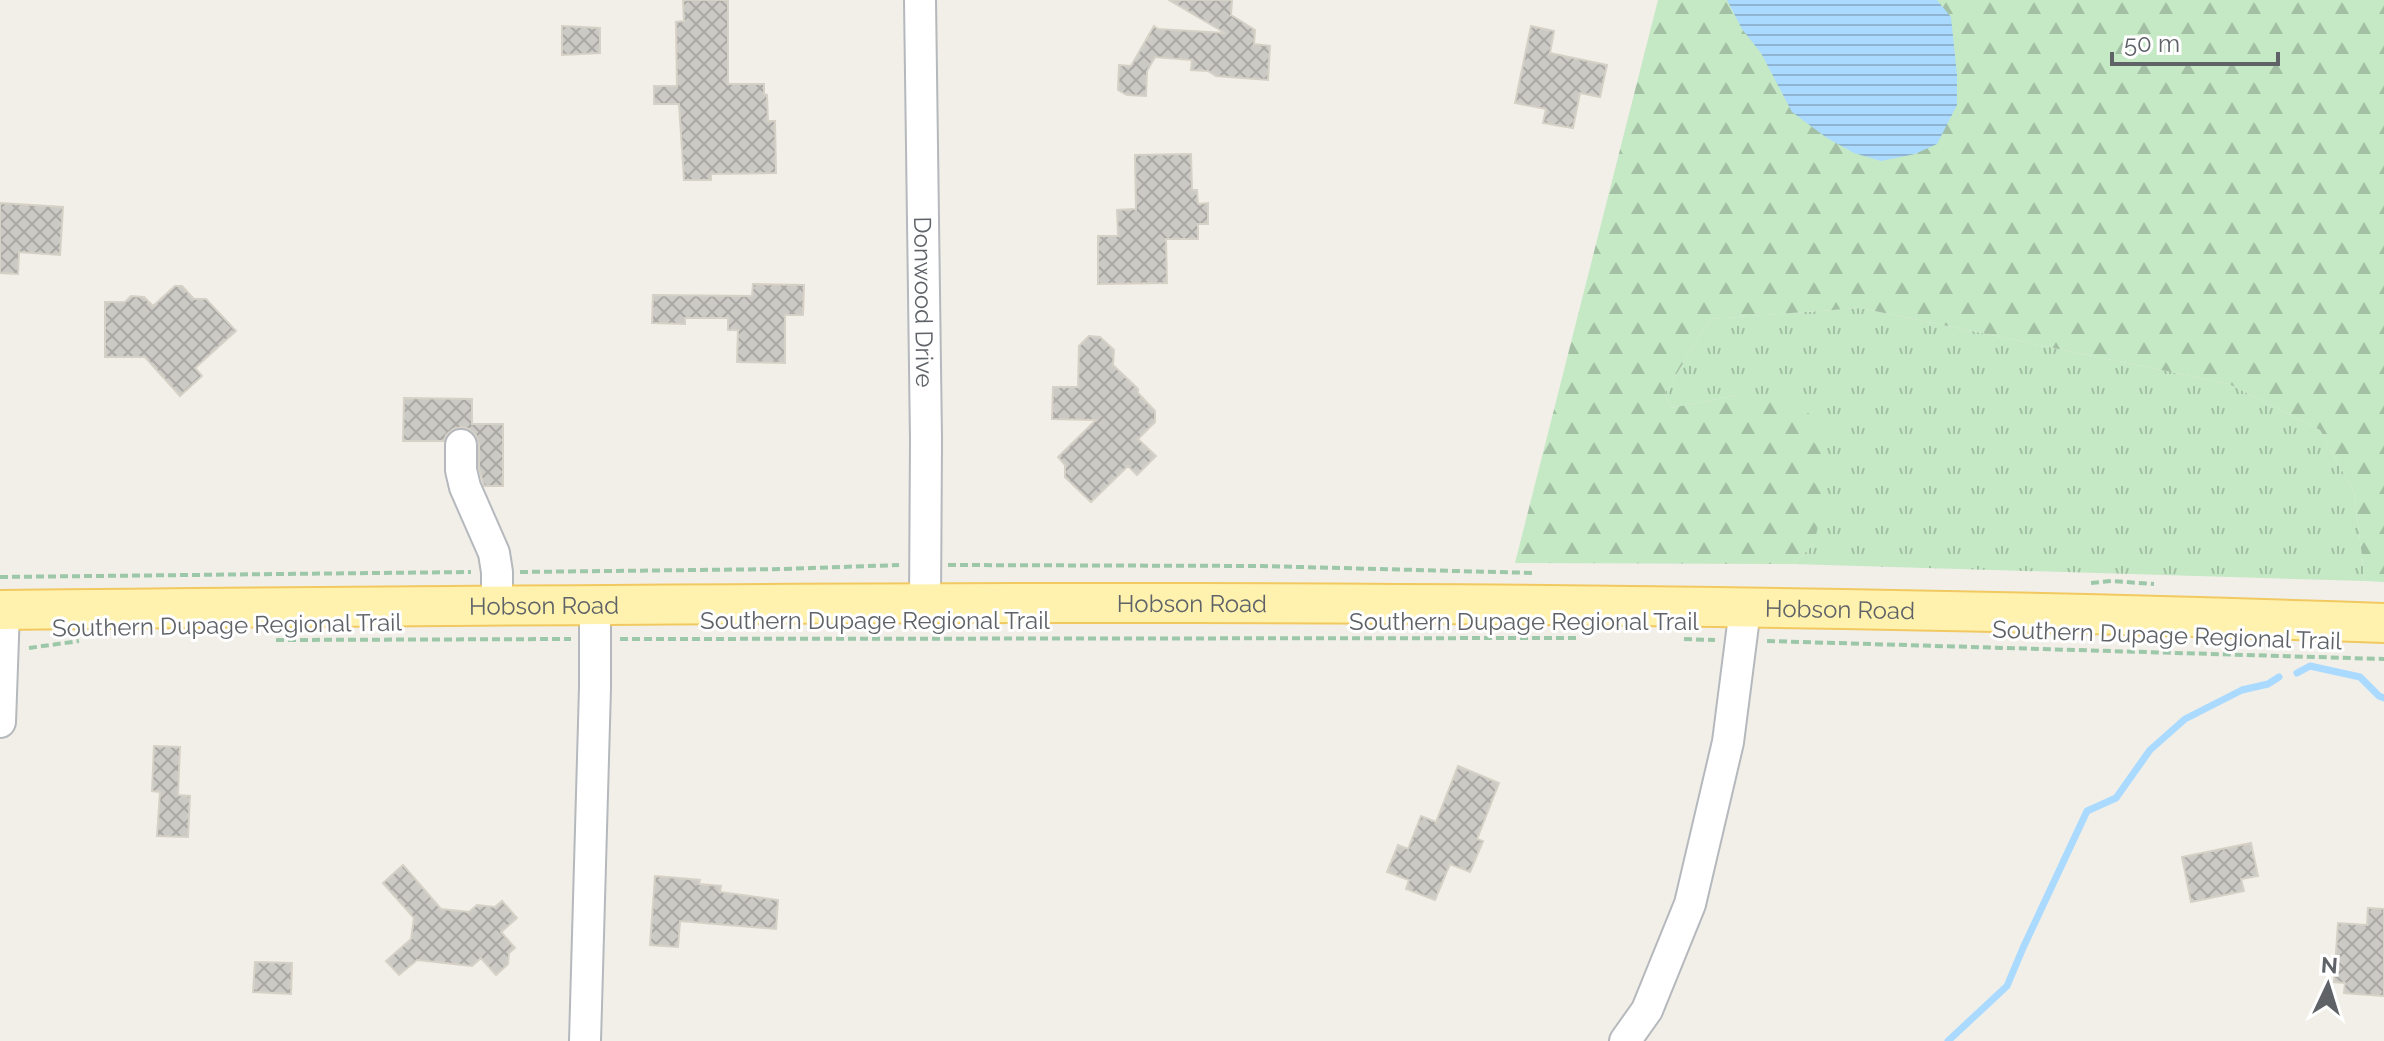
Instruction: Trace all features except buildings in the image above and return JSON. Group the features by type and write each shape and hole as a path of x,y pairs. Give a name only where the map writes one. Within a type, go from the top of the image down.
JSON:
{"main road":[{"name":"Hobson Road","path":"1,599 497,590 596,622 925,604 1275,603 1751,625 1988,613 2384,623"}],"street":[{"name":"Donwood Drive","path":"920,0 925,604"},
{"path":"461,445 465,487 488,536 497,590"},
{"path":"0,722 1,599"},
{"path":"585,1041 596,622"},
{"path":"1625,1041 1647,1010 1690,904 1728,742 1751,625"}],"path":[{"path":"1,599 497,590 783,569 906,565"},
{"name":"Southern Dupage Regional Trail","path":"272,640 596,622 1593,638"},
{"name":"Southern Dupage Regional Trail","path":"1751,625 2384,659"},
{"name":"Southern Dupage Regional Trail","path":"1683,639 1714,640"},
{"name":"Southern Dupage Regional Trail","path":"22,649 86,640"}],"green space":[{"path":"1658,0 2384,0 2384,582 2365,581 2354,492 2320,430 2229,384 1860,308 1710,319 1665,393 1671,408 1738,395 1791,402 1822,422 1829,477 1814,544 1793,564 1515,563"},
{"path":"1860,308 2229,384 2320,430 2354,492 2365,581 1793,564 1814,544 1738,395 1671,408 1665,393 1710,319"}],"water":[{"path":"1727,0 1937,0 1951,17 1957,105 1937,144 1915,154 1881,161 1854,153 1827,138 1792,112 1761,53 1742,29"}],"waterway":[{"path":"2297,673 2310,666 2360,677 2384,698"},
{"path":"1948,1041 2007,986 2087,811 2116,798 2150,750 2185,719 2242,690 2268,684 2279,677"}]}
